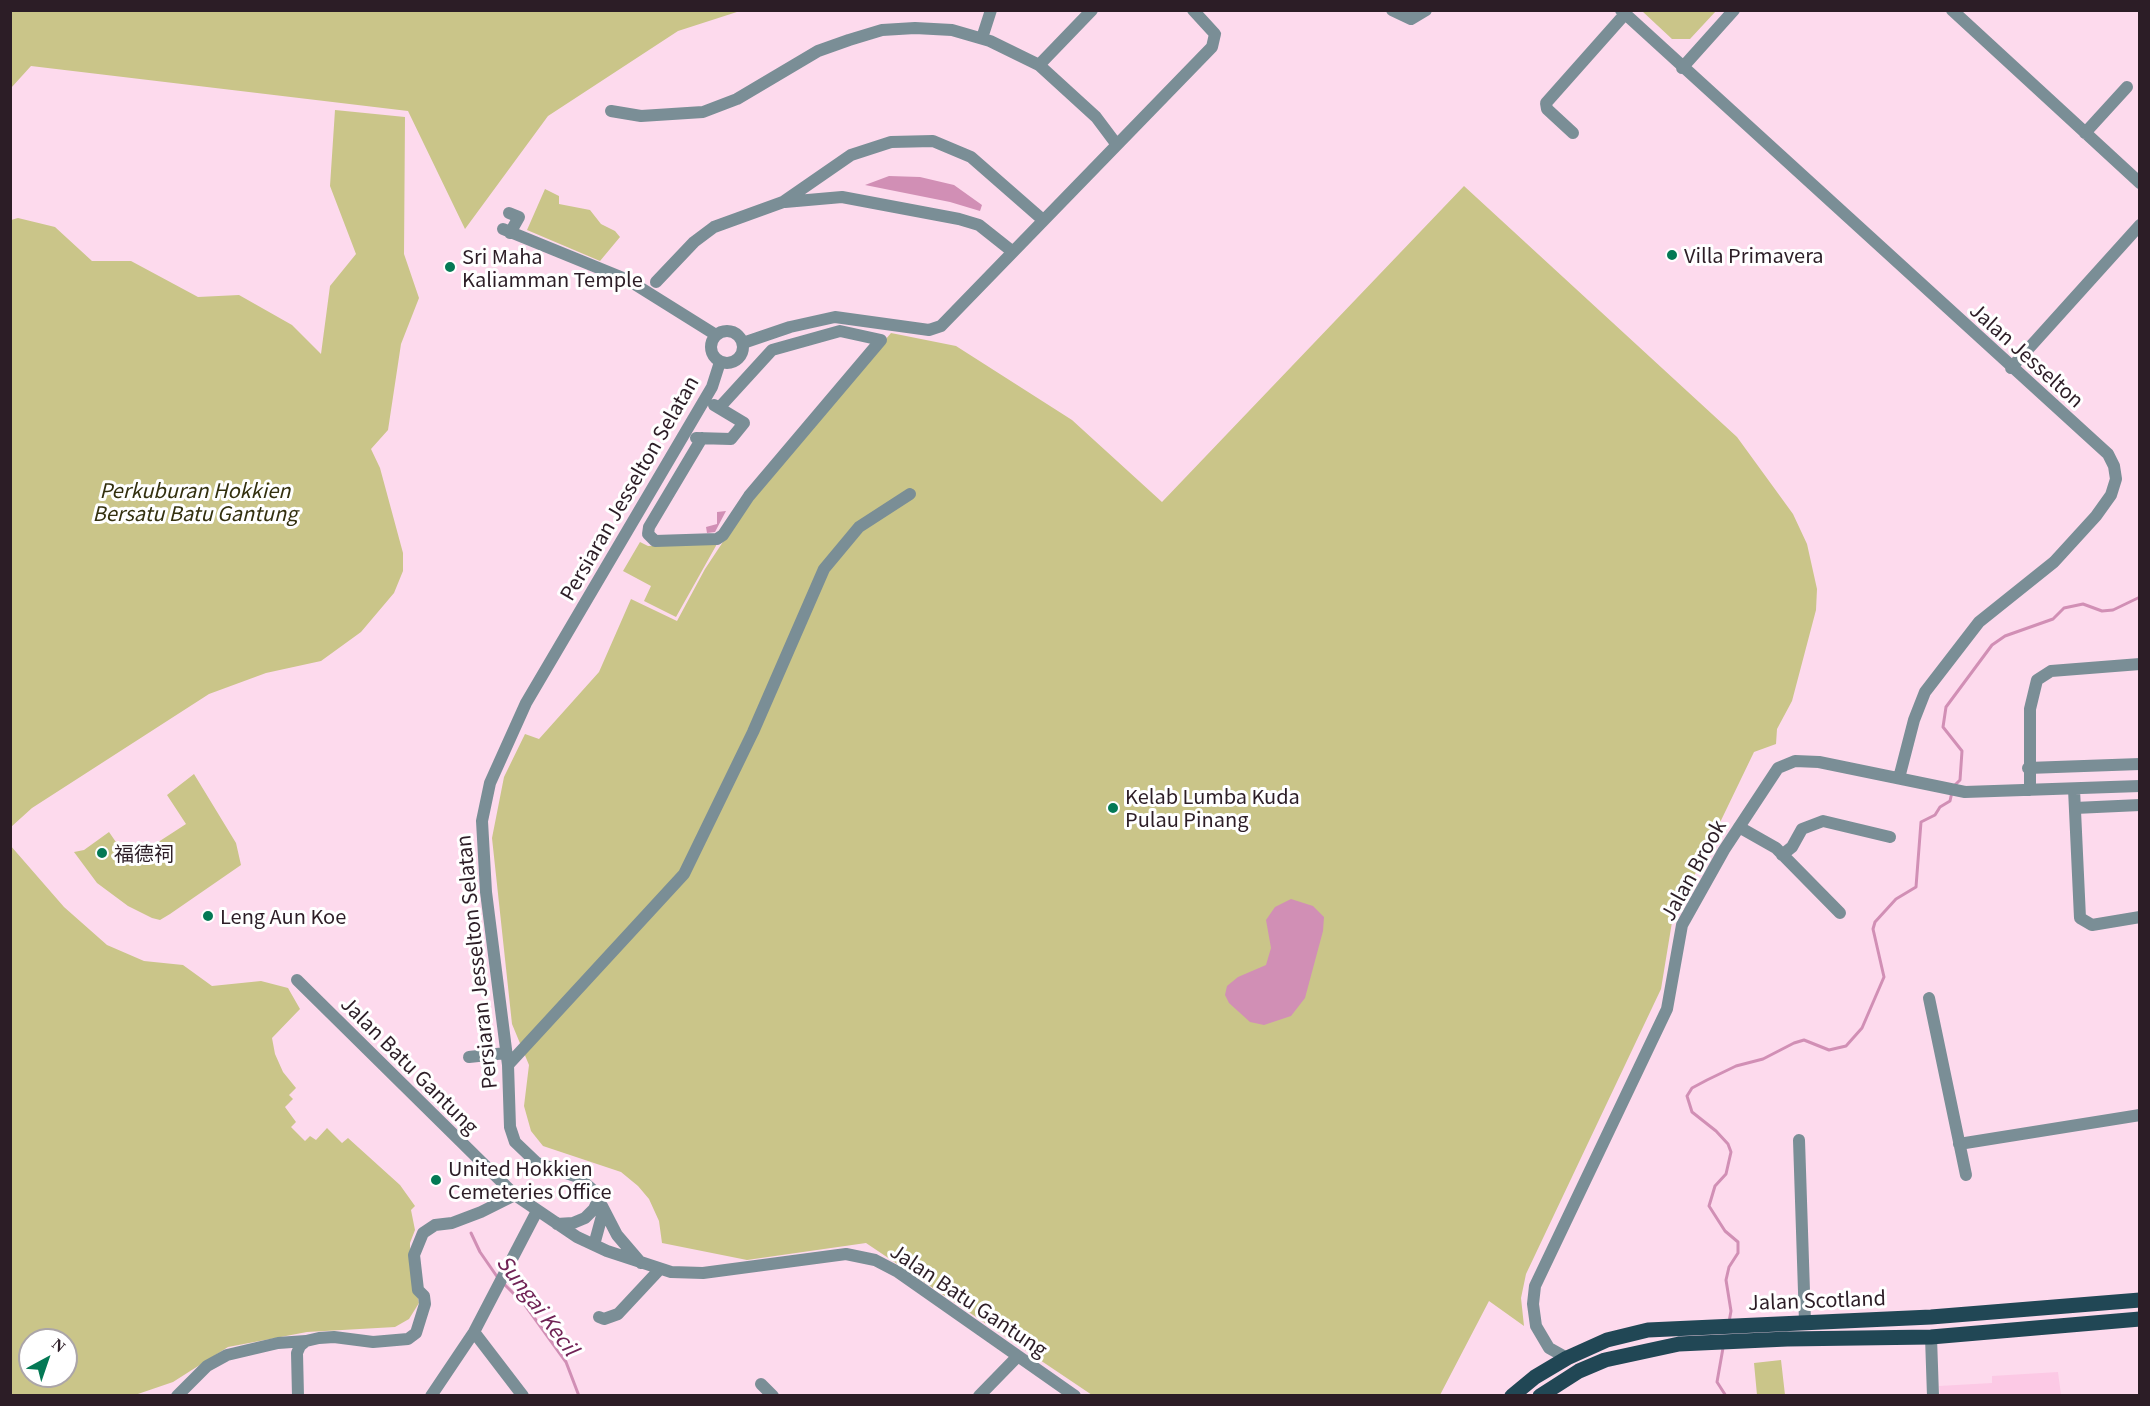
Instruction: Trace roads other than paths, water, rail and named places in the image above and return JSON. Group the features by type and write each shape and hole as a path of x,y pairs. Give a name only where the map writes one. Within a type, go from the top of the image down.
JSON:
{"main road":[{"name":"Jalan Scotland","path":"1512,1395 1535,1377 1567,1358 1607,1340 1648,1330 1739,1324 1931,1317 2139,1300"},
{"name":"Jalan Scotland","path":"1540,1395 1579,1371 1605,1360 1651,1348 1716,1341 1931,1337 2139,1319"}],"street":[{"path":"982,38 991,10"},
{"path":"1039,65 1092,10"},
{"path":"743,343 789,327 835,317 934,330 1212,47 1215,34 1193,10"},
{"path":"1392,10 1411,19 1426,10"},
{"path":"1682,68 1734,10"},
{"path":"1952,10 2139,183"},
{"path":"1573,133 1547,109 1546,103 1623,12"},
{"name":"Jalan Jesselton","path":"1623,12 2108,454 2114,466 2116,479 2111,495 2096,516 2054,562 1979,622 1925,692 1914,720 1899,778"},
{"path":"611,111 641,116 703,112 737,99 818,51 882,30 915,28 952,30 982,38 1039,65 1096,117 1117,145"},
{"path":"2085,133 2127,87"},
{"path":"656,282 694,242 714,227 783,202 851,155 891,141 933,141 971,157 1043,220"},
{"path":"783,202 842,197 959,219 979,225 1012,252"},
{"path":"509,213 519,217 506,231 628,280 716,336 732,332 743,343"},
{"path":"2011,368 2139,225"},
{"path":"702,438 649,527 648,534 656,541 717,539 723,535 749,496 881,340 840,331 772,350 719,408"},
{"path":"716,336 711,350 720,362 736,362 742,353 743,343"},
{"name":"Persiaran Jesselton Selatan","path":"642,1264 617,1235 600,1201 578,1177 537,1162 515,1142 510,1127 507,1059 482,852 482,821 490,783 526,703 683,438 705,399 720,362"},
{"path":"683,438 731,439 744,423 705,399"},
{"path":"469,1057 507,1059 684,874 753,732 824,569 859,526 910,494"},
{"path":"2030,790 2028,768 2030,709 2037,680 2051,671 2139,664"},
{"name":"Jalan Brook","path":"1567,1358 1549,1348 1536,1326 1533,1304 1535,1286 1667,1009 1682,925 1739,827 1778,768 1795,761 1820,762 1941,789 1965,792 2139,786"},
{"path":"2028,768 2139,764"},
{"path":"2074,789 2080,918 2092,925 2139,917"},
{"path":"2075,808 2139,805"},
{"path":"1782,855 1792,847 1802,829 1823,821 1890,837"},
{"path":"1739,827 1764,840 1782,855 1840,913"},
{"name":"Jalan Batu Gantung","path":"297,980 515,1195 557,1224 594,1245 660,1269 703,1274 846,1254 875,1260 1075,1395"},
{"path":"1929,998 1966,1175"},
{"path":"1959,1144 2139,1115"},
{"path":"1799,1140 1805,1322"},
{"path":"177,1395 207,1366 227,1355 278,1343 334,1337 373,1342 408,1339 416,1333 425,1304 418,1290 414,1256 423,1233 435,1225 452,1223 515,1195"},
{"path":"557,1224 573,1223 585,1218 600,1201"},
{"path":"594,1245 602,1219 600,1201"},
{"path":"431,1395 474,1332 537,1211"},
{"path":"599,1317 604,1319 618,1314 660,1269"},
{"path":"474,1332 523,1395"},
{"path":"1931,1337 1933,1395"},
{"path":"298,1395 297,1353 306,1341"},
{"path":"979,1395 1018,1356"},
{"path":"761,1384 773,1395"}],"waterway":[{"path":"1954,786 1960,780 1962,751 1943,727 1946,707 1992,645 2005,636 2053,619 2064,608 2083,604 2102,611 2113,610 2140,597"},
{"path":"1729,1322 1731,1311 1726,1280 1729,1267 1738,1253 1738,1242 1725,1231 1709,1206 1715,1186 1726,1174 1731,1152 1728,1144 1716,1131 1692,1112 1687,1096 1692,1088 1707,1080 1736,1066 1763,1059 1794,1043 1804,1040 1829,1050 1846,1046 1862,1028 1884,977 1873,929 1875,922 1896,899 1916,887 1921,822 1935,815 1940,807 1950,801 1952,792"},
{"name":"Sungai Kecil","path":"471,1233 480,1252 498,1278"},
{"name":"Sungai Kecil","path":"502,1282 525,1305 566,1362 579,1396"},
{"path":"1723,1348 1717,1382 1726,1396"}],"place":[{"name":"Villa Primavera","path":"1672,255"},
{"name":"Sri Maha Kaliamman Temple","path":"450,267"},
{"name":"Kelab Lumba Kuda Pulau Pinang","path":"1113,808"},
{"name":"福德祠","path":"102,853"},
{"name":"Leng Aun Koe","path":"208,916"},
{"name":"United Hokkien Cemeteries Office","path":"436,1180"}],"park label":[{"name":"Perkuburan Hokkien Bersatu Batu Gantung","path":"195,502"}]}
